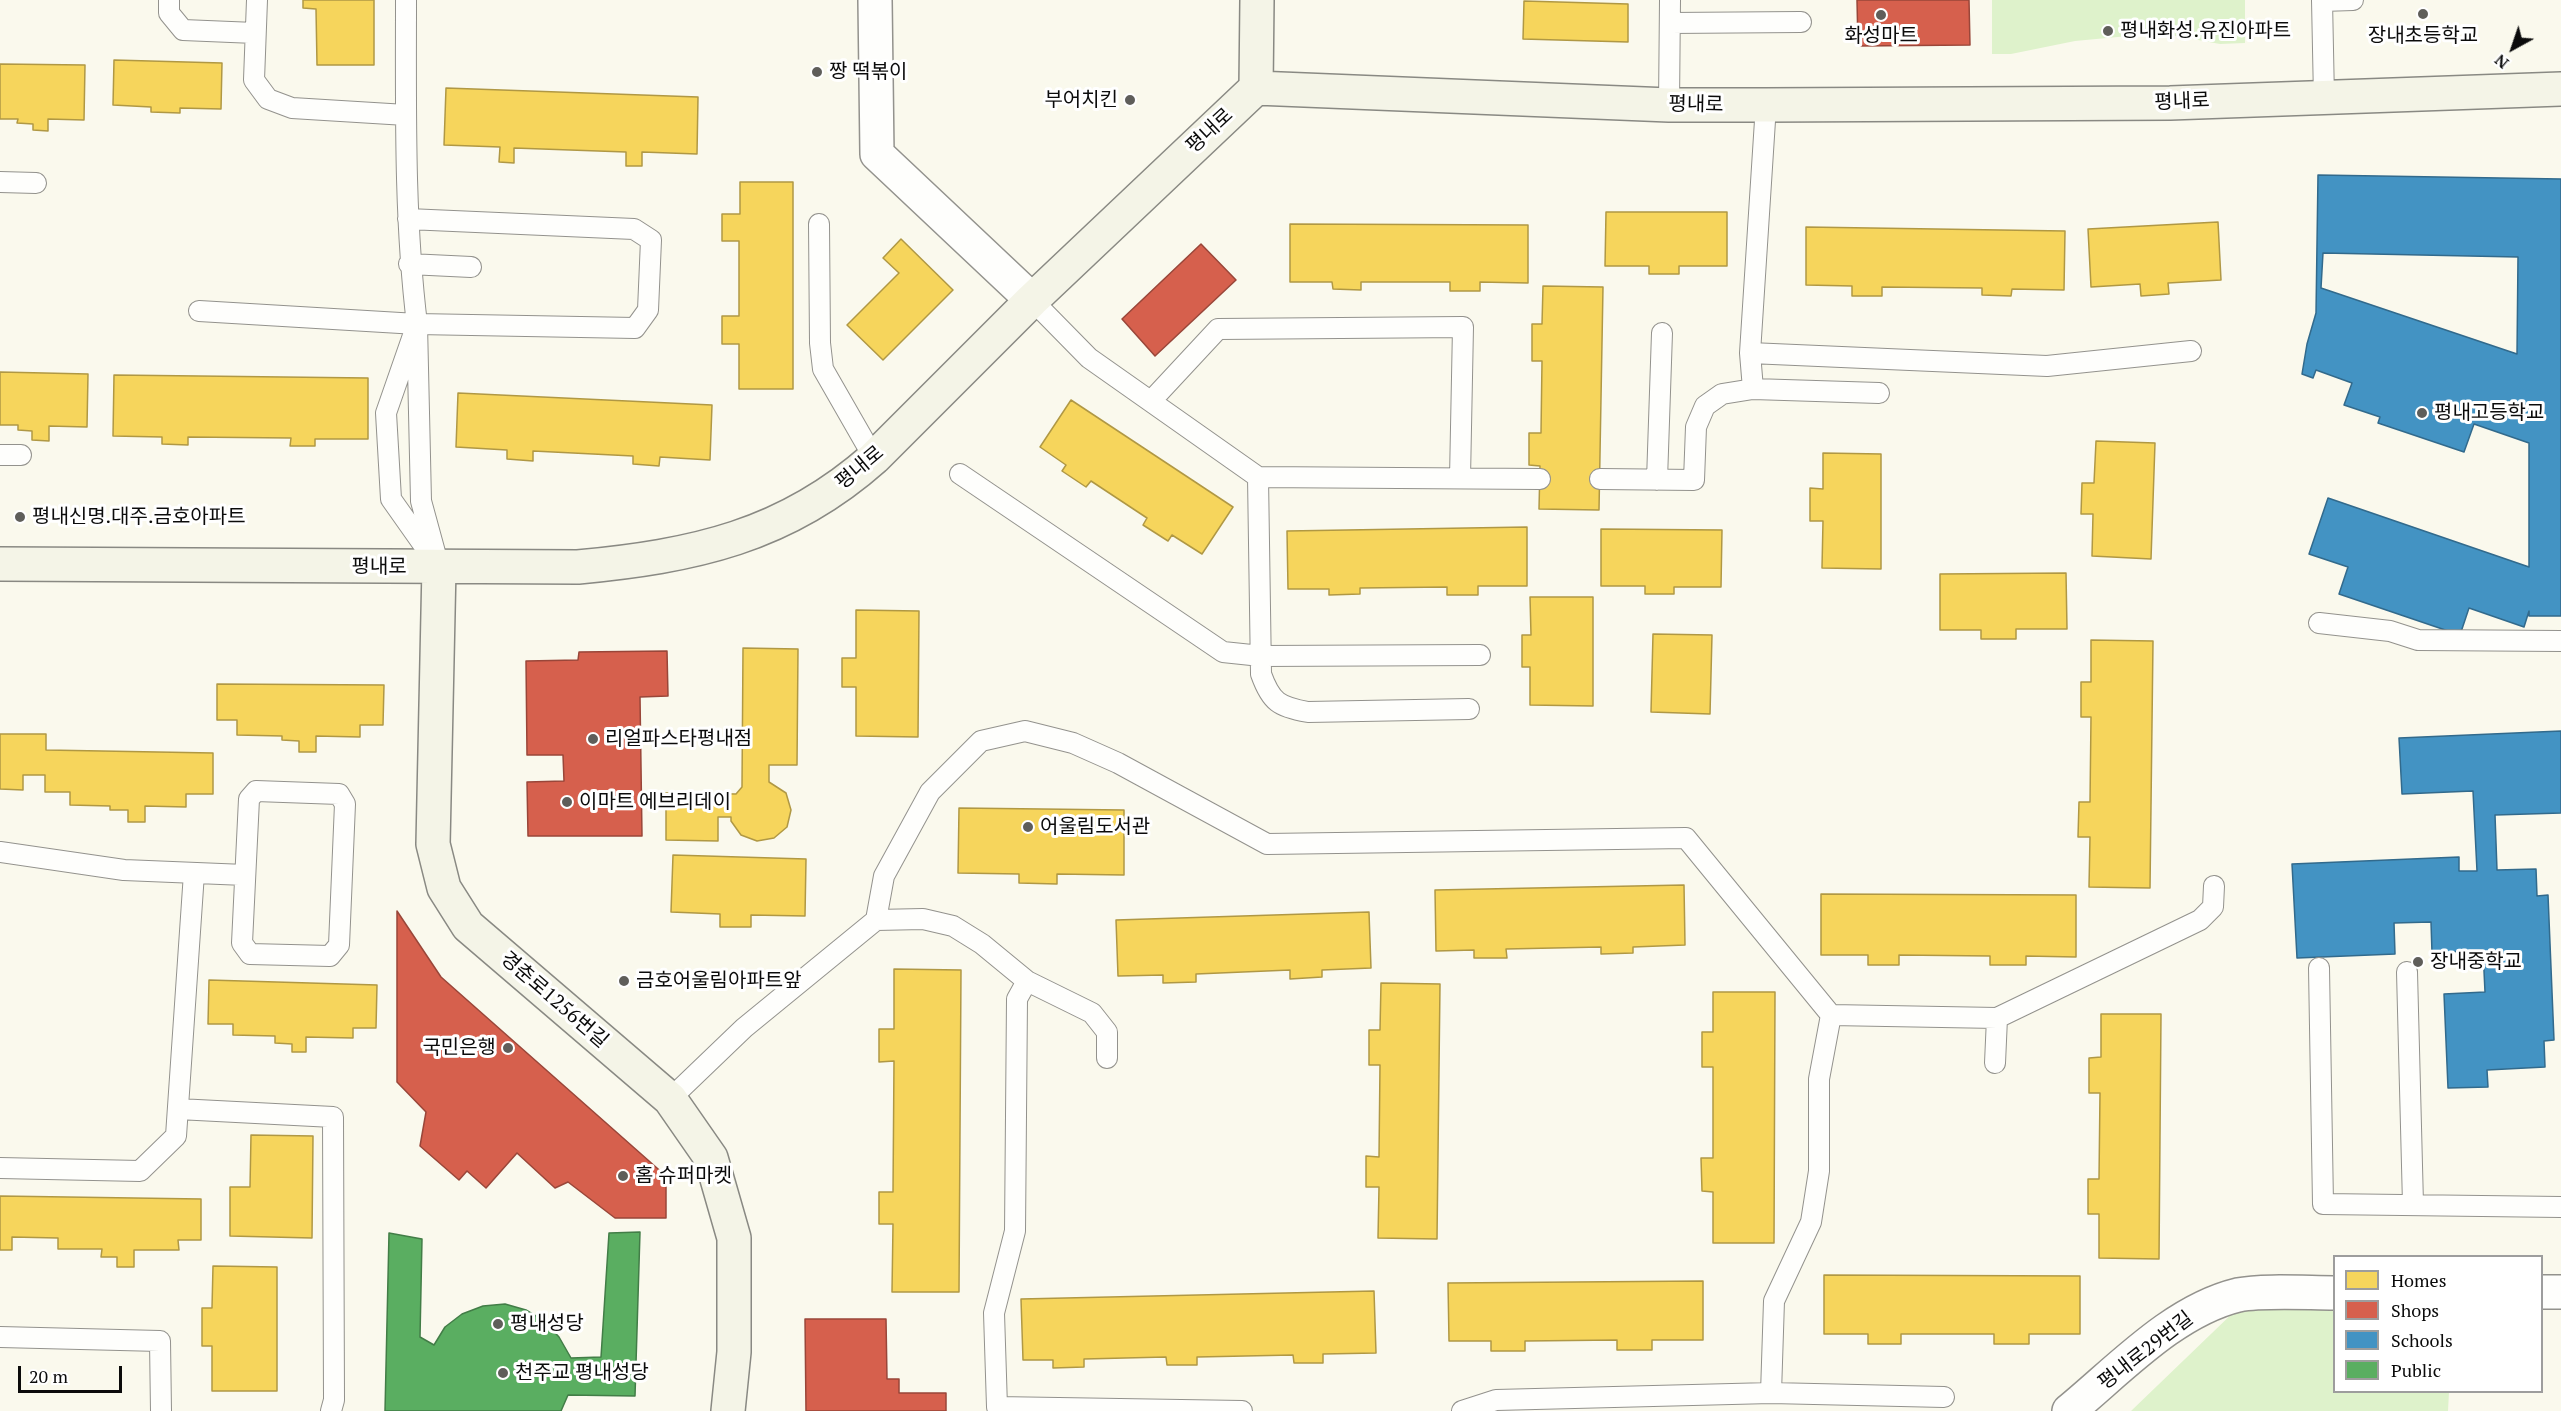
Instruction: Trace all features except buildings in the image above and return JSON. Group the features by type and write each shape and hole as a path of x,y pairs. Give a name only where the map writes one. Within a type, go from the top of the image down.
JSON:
{"street":[{"path":"875,0 878,154 1032,300"},
{"path":"1256,88 1257,0"},
{"name":"평내로","path":"0,564 578,567 646,561 711,548 767,527 816,503 856,475 1032,300 1256,88 1669,105 2170,103 2561,89"},
{"name":"경춘로1256번길","path":"439,567 433,844 444,888 468,926 670,1099 711,1158 734,1238 734,1352 728,1411"},
{"path":"2543,1292 2561,1292"},
{"name":"평내로29번길","path":"2069,1411 2173,1324 2204,1306 2240,1295 2333,1293"}],"lane":[{"path":"169,0 169,13 183,30 255,33"},
{"path":"257,0 254,80 268,99 292,108 406,115"},
{"path":"406,0 408,219 410,264 417,324 421,501 439,567"},
{"path":"1669,105 1670,0"},
{"path":"2324,98 2322,1 2353,0"},
{"path":"1670,23 1801,22"},
{"path":"1753,389 1750,353 1766,105"},
{"path":"0,182 36,183"},
{"path":"199,311 417,324 635,328 648,310 651,240 634,230 408,219"},
{"path":"819,224 820,343 823,369 874,458"},
{"path":"410,264 471,267"},
{"path":"1032,300 1089,358 1258,477 1540,479"},
{"path":"417,324 386,413 391,499 439,567"},
{"path":"1151,401 1218,329 1463,327 1460,478"},
{"path":"1657,480 1662,333"},
{"path":"1750,353 2047,366 2192,351"},
{"path":"1600,479 1694,480 1696,427 1705,406 1722,394 1753,389 1879,393"},
{"path":"0,455 21,455"},
{"path":"960,474 1223,652 1261,656 1480,655"},
{"path":"1258,477 1261,674 1269,695 1286,708 1308,712 1469,709"},
{"path":"2319,623 2390,631 2418,640 2561,641"},
{"path":"876,920 884,876 930,792 981,741 1025,731 1073,743 1118,763 1267,844 1686,838 1831,1016 1819,1079 1819,1171 1810,1222 1774,1301 1771,1393"},
{"path":"256,791 339,794 345,804 339,945 330,956 250,954 242,943 245,875 249,799 256,791"},
{"path":"0,852 114,874 245,875"},
{"path":"0,1168 140,1171 176,1136 194,873"},
{"path":"1831,1016 1997,1018 2200,920 2213,907 2214,885"},
{"path":"670,1099 744,1028 876,920 923,919 953,926 982,944 1027,981 1092,1013 1107,1032 1107,1058"},
{"path":"2319,968 2323,1203 2561,1207"},
{"path":"2407,972 2413,1204"},
{"path":"1027,981 1017,999 1015,1231 994,1313 996,1407 1242,1411"},
{"path":"1995,1063 1997,1018"},
{"path":"178,1109 333,1117 334,1400 331,1411"},
{"path":"0,1337 160,1341 161,1411"},
{"path":"1462,1411 1496,1400 1771,1393 1944,1397"}],"green space":[{"path":"1992,0 2245,0 2245,43 2220,44 2160,33 2075,41 2011,54 1992,54"},
{"path":"2333,1304 2333,1393 2449,1393 2448,1411 2131,1411 2239,1307"}],"place":[{"name":"장내초등학교","path":"2423,14"},
{"name":"화성마트","path":"1881,15"},
{"name":"평내화성.유진아파트","path":"2108,31"},
{"name":"짱 떡볶이","path":"817,72"},
{"name":"부어치킨","path":"1130,100"},
{"name":"평내고등학교","path":"2422,413"},
{"name":"평내신명.대주.금호아파트","path":"20,517"},
{"name":"리얼파스타평내점","path":"593,739"},
{"name":"이마트 에브리데이","path":"567,802"},
{"name":"어울림도서관","path":"1028,827"},
{"name":"장내중학교","path":"2418,962"},
{"name":"금호어울림아파트앞","path":"624,981"},
{"name":"국민은행","path":"508,1048"},
{"name":"홈 슈퍼마켓","path":"623,1176"},
{"name":"평내성당","path":"498,1324"},
{"name":"천주교 평내성당","path":"503,1373"}]}
